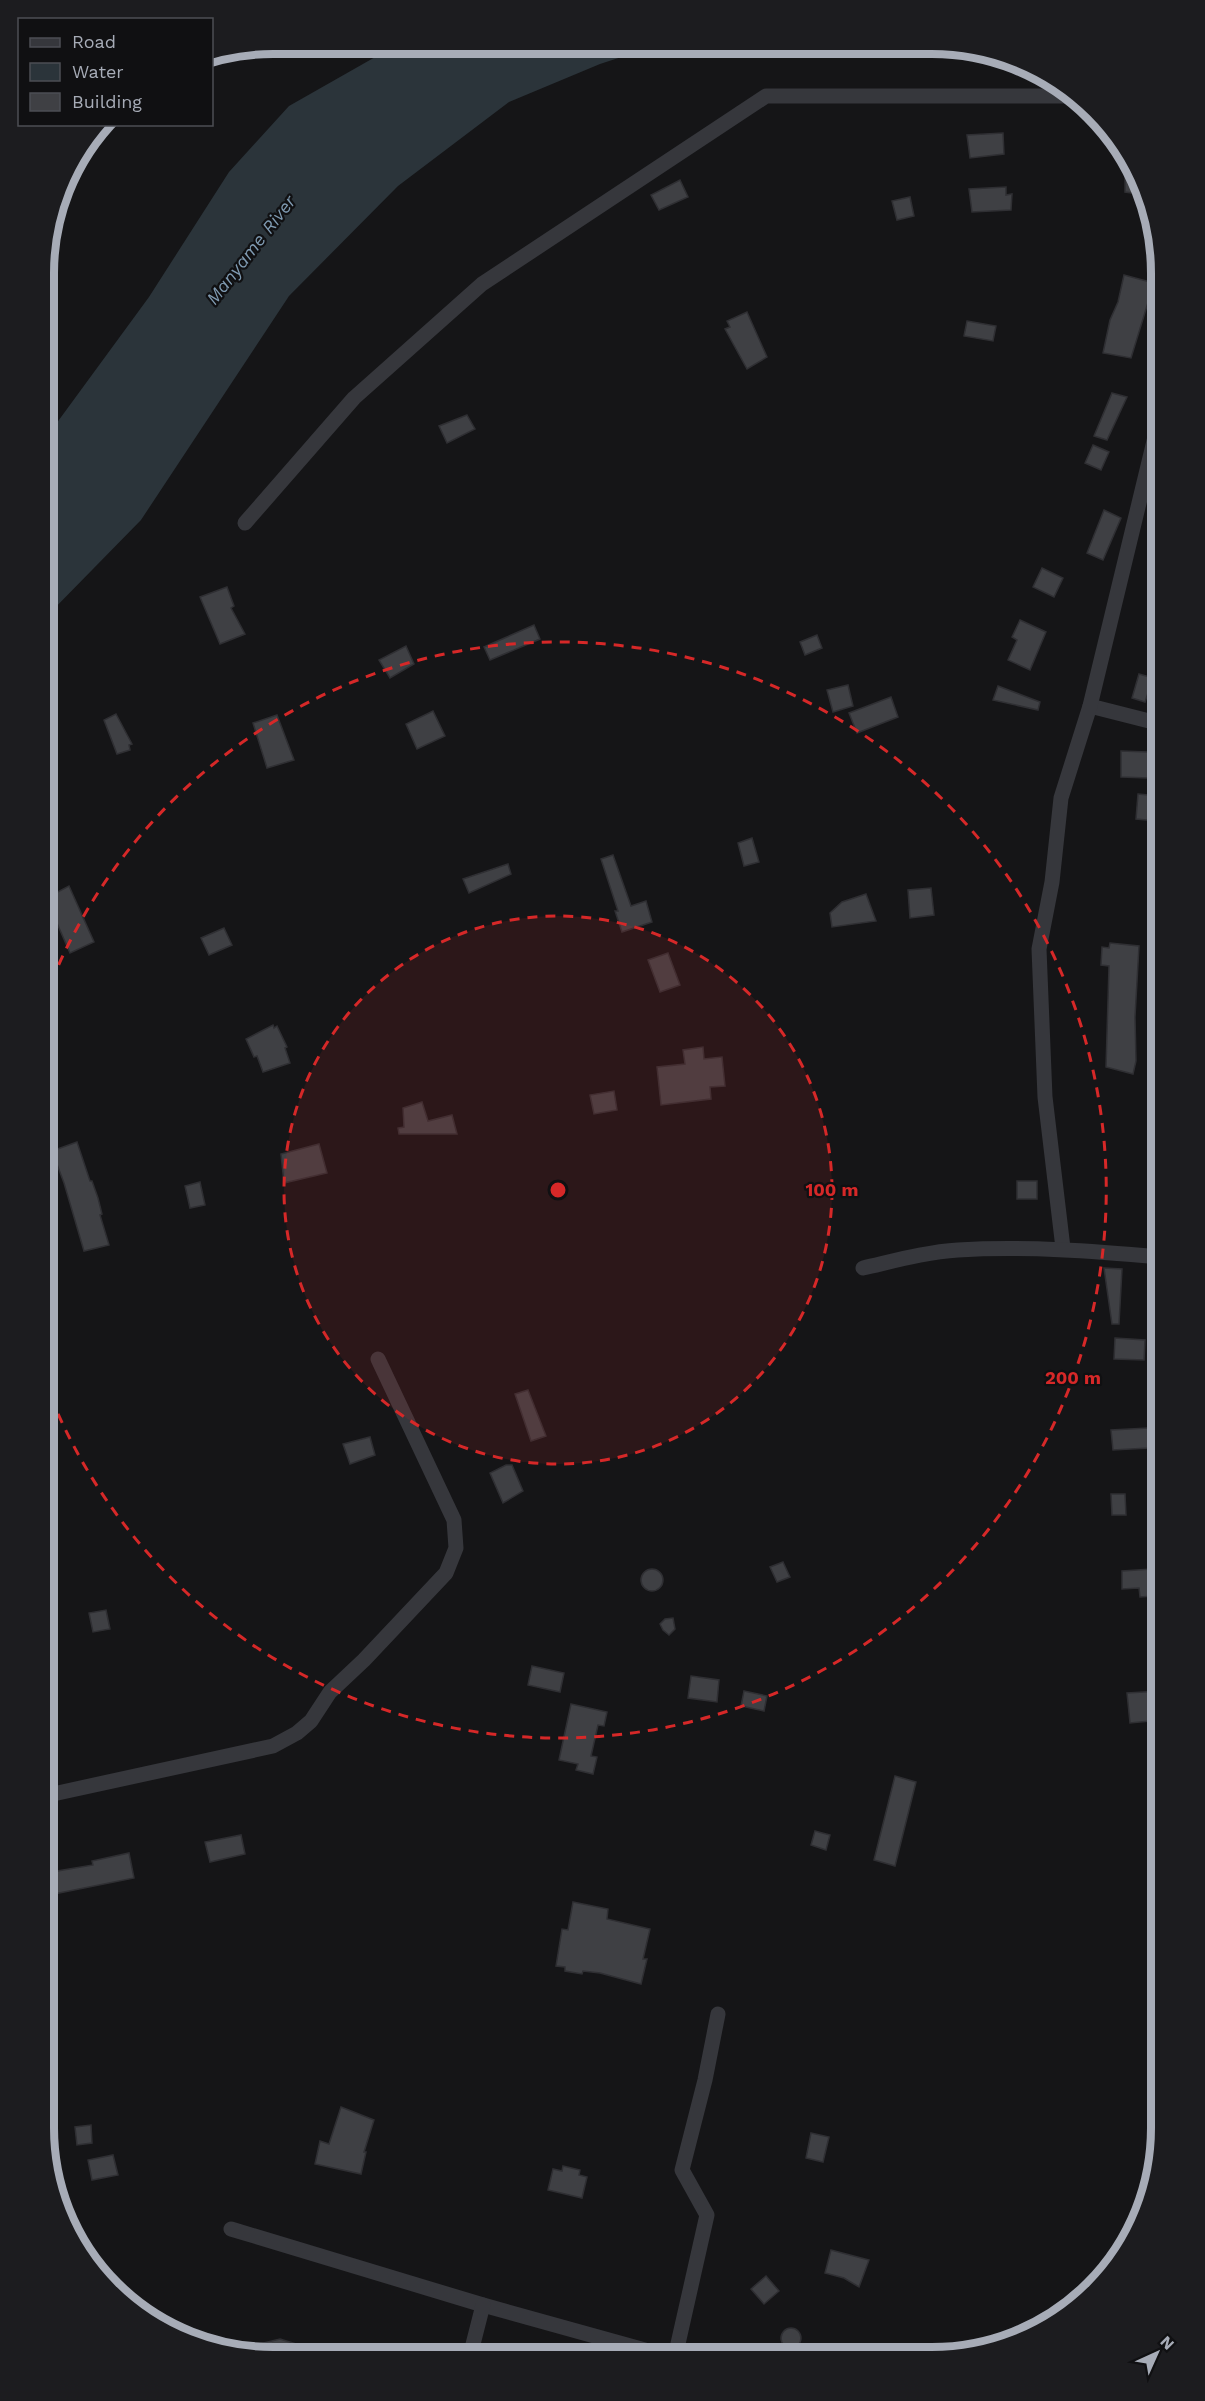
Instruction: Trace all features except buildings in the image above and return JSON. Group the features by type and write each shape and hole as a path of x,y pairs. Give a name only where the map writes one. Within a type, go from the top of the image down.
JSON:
{"street":[{"path":"245,523 354,398 482,284 766,96 1060,96"},
{"path":"1063,1248 1045,1097 1039,949 1052,882 1061,798 1090,706 1151,453"},
{"path":"1090,706 1151,721"},
{"path":"863,1268 917,1255 957,1250 1063,1248 1151,1256"},
{"path":"54,1794 273,1746 297,1733 311,1721 330,1692 364,1660 446,1574 456,1548 454,1520 378,1359"},
{"path":"677,2347 707,2215 682,2170 705,2080 718,2014"},
{"path":"231,2229 483,2305 634,2347"},
{"path":"472,2347 483,2305"}],"water":[{"name":"Manyame River","path":"382,54 631,54 600,64 509,102 398,186 289,296 141,520 54,609 54,427 149,297 229,172 289,106"}]}
